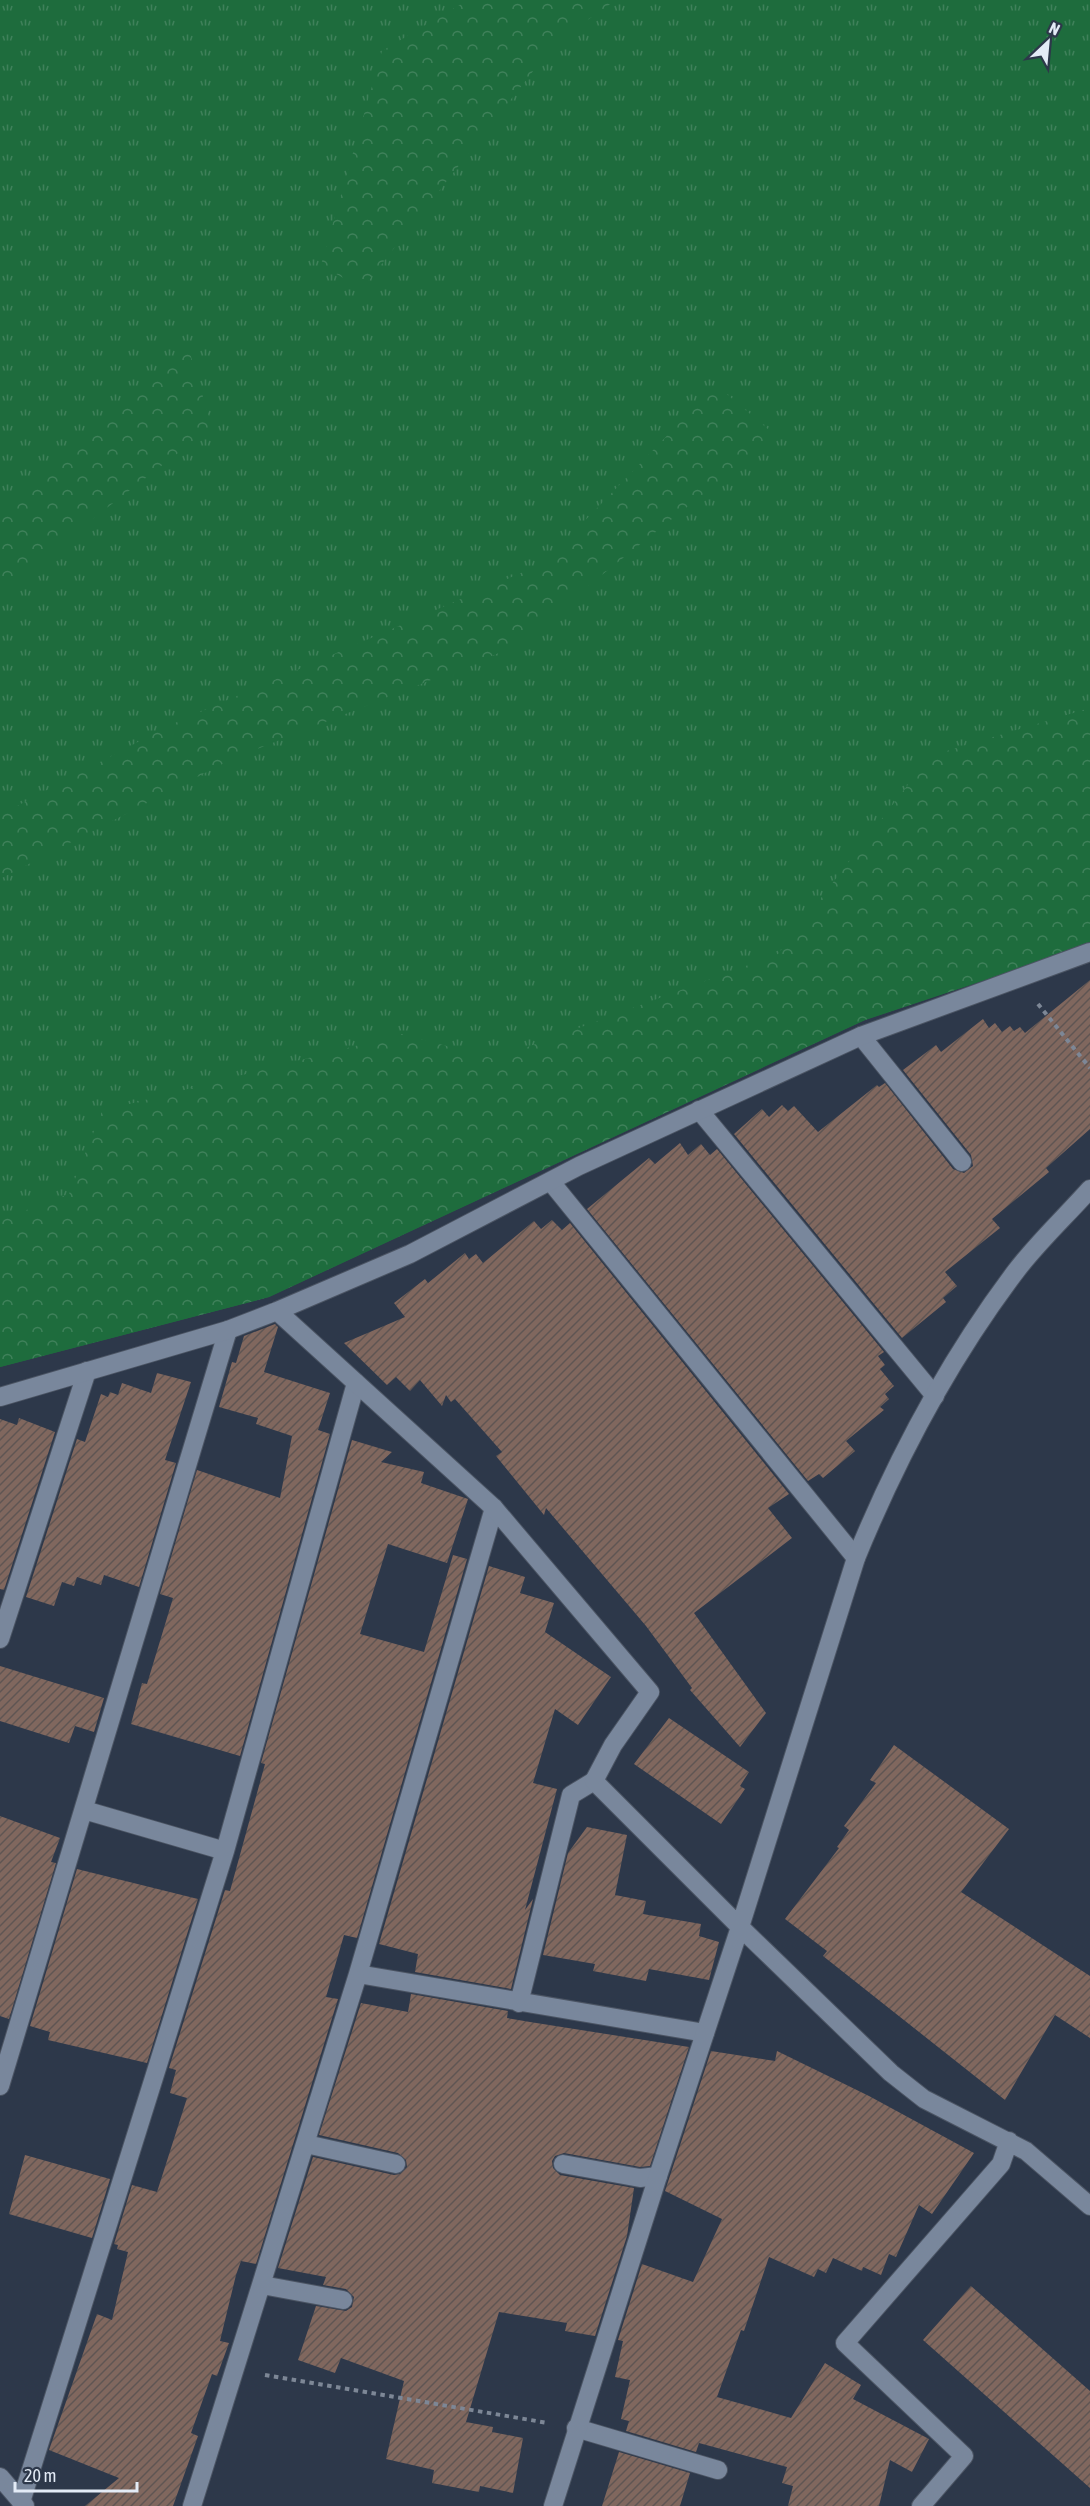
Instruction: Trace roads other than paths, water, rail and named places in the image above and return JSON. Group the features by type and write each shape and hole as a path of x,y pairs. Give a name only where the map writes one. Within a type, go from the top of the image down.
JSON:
{"street":[{"path":"0,1397 228,1330 277,1311 410,1254 579,1166 861,1036 1016,977 1090,952"},
{"path":"861,1036 962,1162"},
{"path":"699,1110 935,1395"},
{"path":"551,1182 856,1558"},
{"path":"553,2506 576,2428 740,1927 856,1558 871,1522 935,1395 959,1354 1017,1269 1090,1189"},
{"path":"277,1311 494,1508 650,1692 613,1744 594,1781 571,1795 519,2003"},
{"path":"0,2086 228,1330"},
{"path":"0,1639 87,1371"},
{"path":"23,2504 225,1851 356,1383"},
{"path":"192,2506 358,1974 494,1508"},
{"path":"594,1781 891,2073 924,2099 1026,2151 1090,2206"},
{"path":"84,1810 225,1851"},
{"path":"358,1974 705,2033"},
{"path":"921,2506 964,2456 845,2343 1001,2164 1009,2141"},
{"path":"306,2144 396,2164"},
{"path":"563,2164 640,2178 658,2176"},
{"path":"262,2285 343,2300"},
{"path":"576,2428 718,2470"},
{"path":"0,2477 23,2504"}]}
